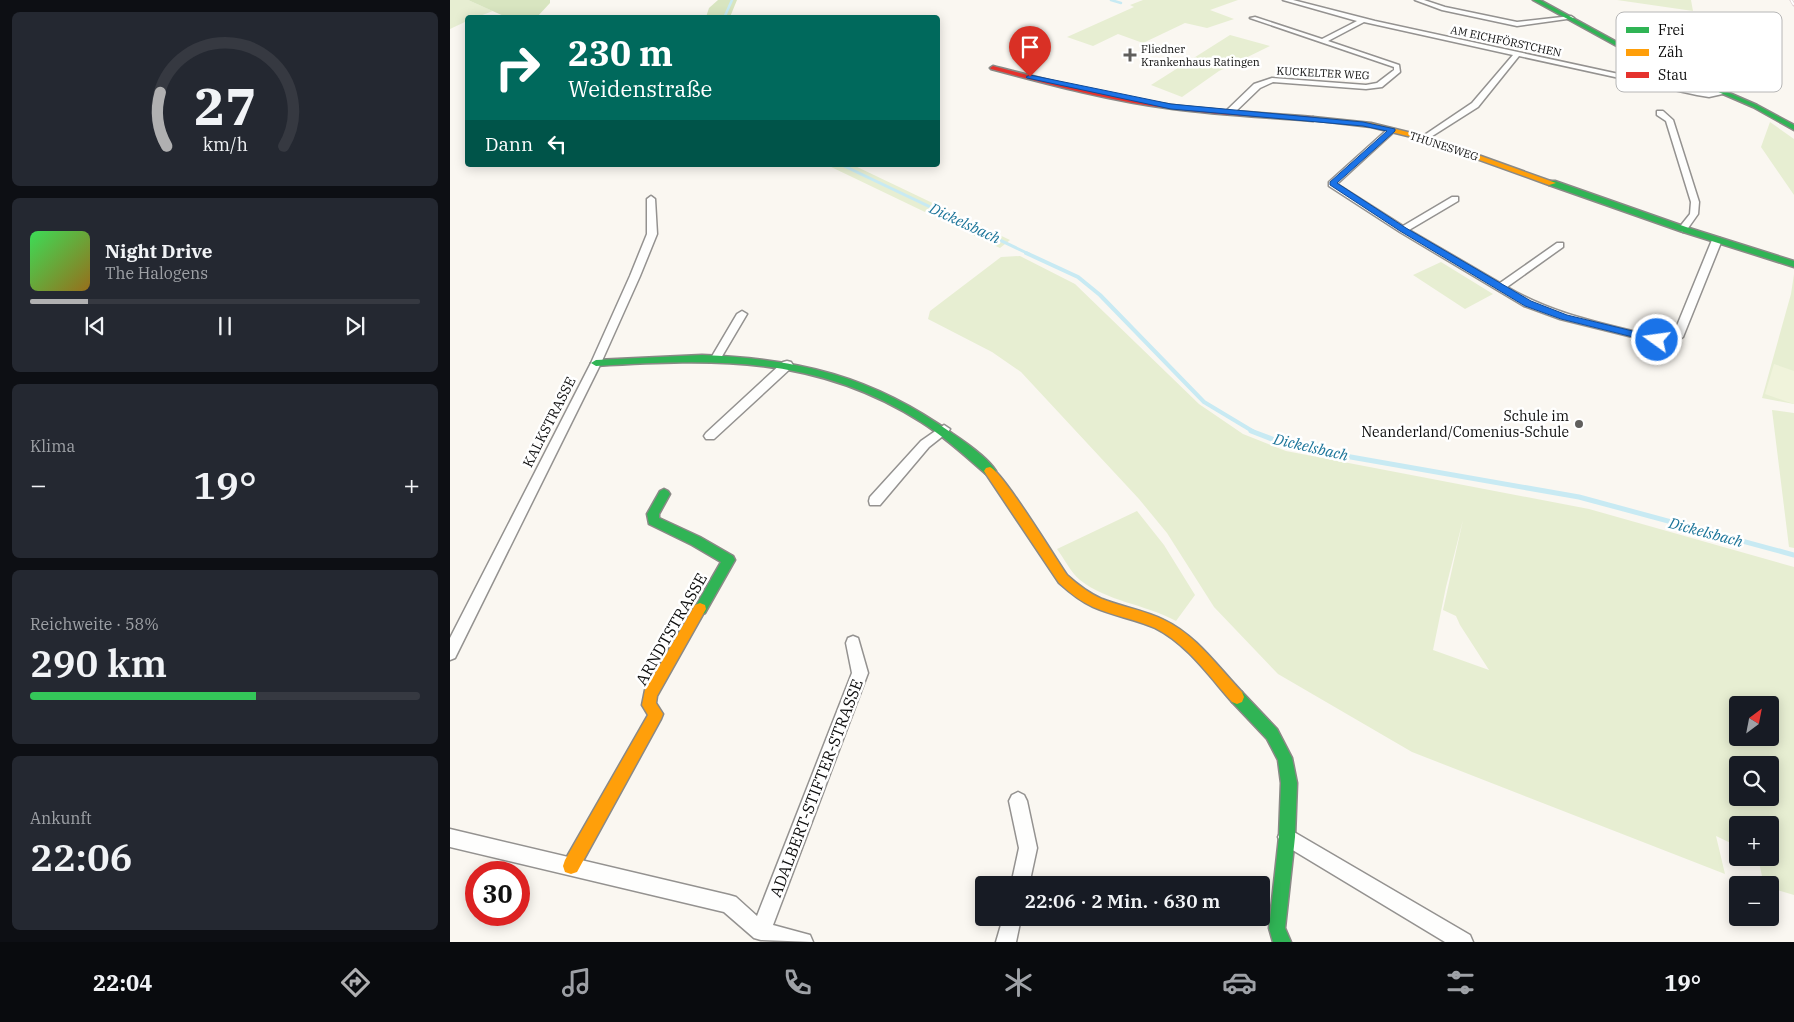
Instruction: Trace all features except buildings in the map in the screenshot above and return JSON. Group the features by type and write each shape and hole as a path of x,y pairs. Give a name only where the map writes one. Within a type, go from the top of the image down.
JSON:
{"street":[{"name":"AM EICHFÖRSTCHEN","path":"1286,0 1363,20 1616,75"},
{"path":"1418,0 1444,8 1517,24 1571,18"},
{"path":"1536,0 1616,43"},
{"name":"KUCKELTER WEG","path":"1230,112 1264,82 1286,80 1374,87 1398,71 1397,66 1390,63 1254,18"},
{"path":"1323,41 1363,20"},
{"path":"1426,138 1475,105 1517,54"},
{"name":"THUNESWEG","path":"993,68 1067,86 1157,104 1199,110 1363,124 1426,138 1684,229 1794,264"},
{"name":"AM EICHFÖRSTCHEN","path":"1692,92 1709,95 1723,93"},
{"path":"1723,93 1755,106 1794,128"},
{"path":"1660,113 1669,120 1695,202 1694,214 1684,229"},
{"path":"1392,130 1332,184 1403,230 1499,288 1528,304 1564,317 1657,340 1669,341 1675,339 1679,335 1717,240"},
{"name":"KALKSTRASSE","path":"450,653 596,363 652,234 651,199"},
{"path":"1403,230 1455,199"},
{"path":"1499,288 1560,245"},
{"path":"716,358 742,314"},
{"path":"596,363 716,358 752,360 787,365 838,378 884,394 912,408 944,429 994,475 1062,579 1075,591 1093,602 1159,624 1179,636 1272,734 1285,758 1289,783 1288,837 1277,928 1282,942"},
{"path":"710,436 787,365"},
{"path":"875,501 925,444 944,429"},
{"name":"ARNDTSTRASSE","path":"571,866 656,714 649,705 650,695 730,560 696,541 653,521 653,514 664,494"},
{"name":"ADALBERT-STIFTER-STRASSE","path":"761,931 860,673 853,643"},
{"path":"1018,801 1028,848 1022,876"},
{"path":"1288,837 1463,942"},
{"path":"450,838 729,904 761,931 803,942"},
{"path":"1006,942 1010,926"}],"green space":[{"path":"450,0 468,0 493,11 482,15 465,15 465,22 450,29"},
{"path":"468,0 550,0 550,3 539,15 502,15"},
{"path":"718,0 737,0 731,15 707,15 709,8"},
{"path":"1143,0 1238,0 1210,10 1234,19 1207,28 1185,23 1143,43 1118,34 1093,46 1067,37 1134,7 1130,5"},
{"path":"1617,0 1691,0 1693,11"},
{"path":"1230,35 1270,46 1219,71 1182,97 1151,85"},
{"path":"1770,122 1794,139 1794,195 1761,147"},
{"path":"831,167 857,167 1010,240 1000,248"},
{"path":"1020,256 1075,284 1199,404 1243,434 1286,451 1589,509 1794,567 1794,895 1779,891 1779,876 1762,876 1760,866 1779,866 1779,816 1729,816 1729,842 1716,836 1725,874 1412,752 1278,674 1214,607 1167,533 1139,499 1021,372 992,352 928,319 930,311 1001,257","holes":["1463,520 1443,610 1456,616 1489,670 1433,650"]},
{"path":"1441,262 1493,294 1465,309 1413,275"},
{"path":"1794,274 1794,404 1762,398 1791,294"},
{"path":"1774,364 1794,371 1794,404 1765,394"},
{"path":"1772,410 1794,413 1794,548 1789,547"},
{"path":"1137,511 1164,545 1195,595 1176,621 1091,587 1077,577 1057,549"}],"waterway":[{"name":"Dickelsbach","path":"725,15 732,0"},
{"path":"1111,0 1121,3"},
{"name":"Dickelsbach","path":"846,167 1029,254"},
{"name":"Dickelsbach","path":"1026,253 1078,277 1100,295 1204,402 1254,432"},
{"name":"Dickelsbach","path":"1251,431 1285,444 1328,453 1579,497 1794,555"}],"railway":[{"path":"1791,0 1794,5"}],"traffic: fast":[{"path":"1536,0 1616,44"},
{"path":"1723,92 1755,106 1794,128"},
{"path":"1552,183 1683,229 1794,264"},
{"path":"596,363 702,358 744,360 784,365 822,373 858,385 893,400 926,420 958,443 990,471"},
{"path":"664,494 653,514 653,521 696,541 729,560 700,609"},
{"path":"1237,697 1272,734 1285,758 1289,783 1287,837 1277,928 1282,942"}],"traffic: slow":[{"path":"1313,119 1371,125 1426,138 1552,183"},
{"path":"990,471 1063,579 1086,597 1098,603 1146,618 1170,630 1191,647 1237,697"},
{"path":"571,866 656,714 649,705 650,695 700,609"}],"traffic: jam":[{"path":"993,68 1082,90 1172,107 1313,119"}],"place":[{"name":"Fliedner Krankenhaus Ratingen","path":"1130,55"},
{"name":"Schule im Neanderland/Comenius-Schule","path":"1579,424"}],"route":[{"path":"1030,77 1157,104 1199,110 1363,124 1392,130 1332,184 1403,230 1528,304 1564,317 1657,340"}]}
